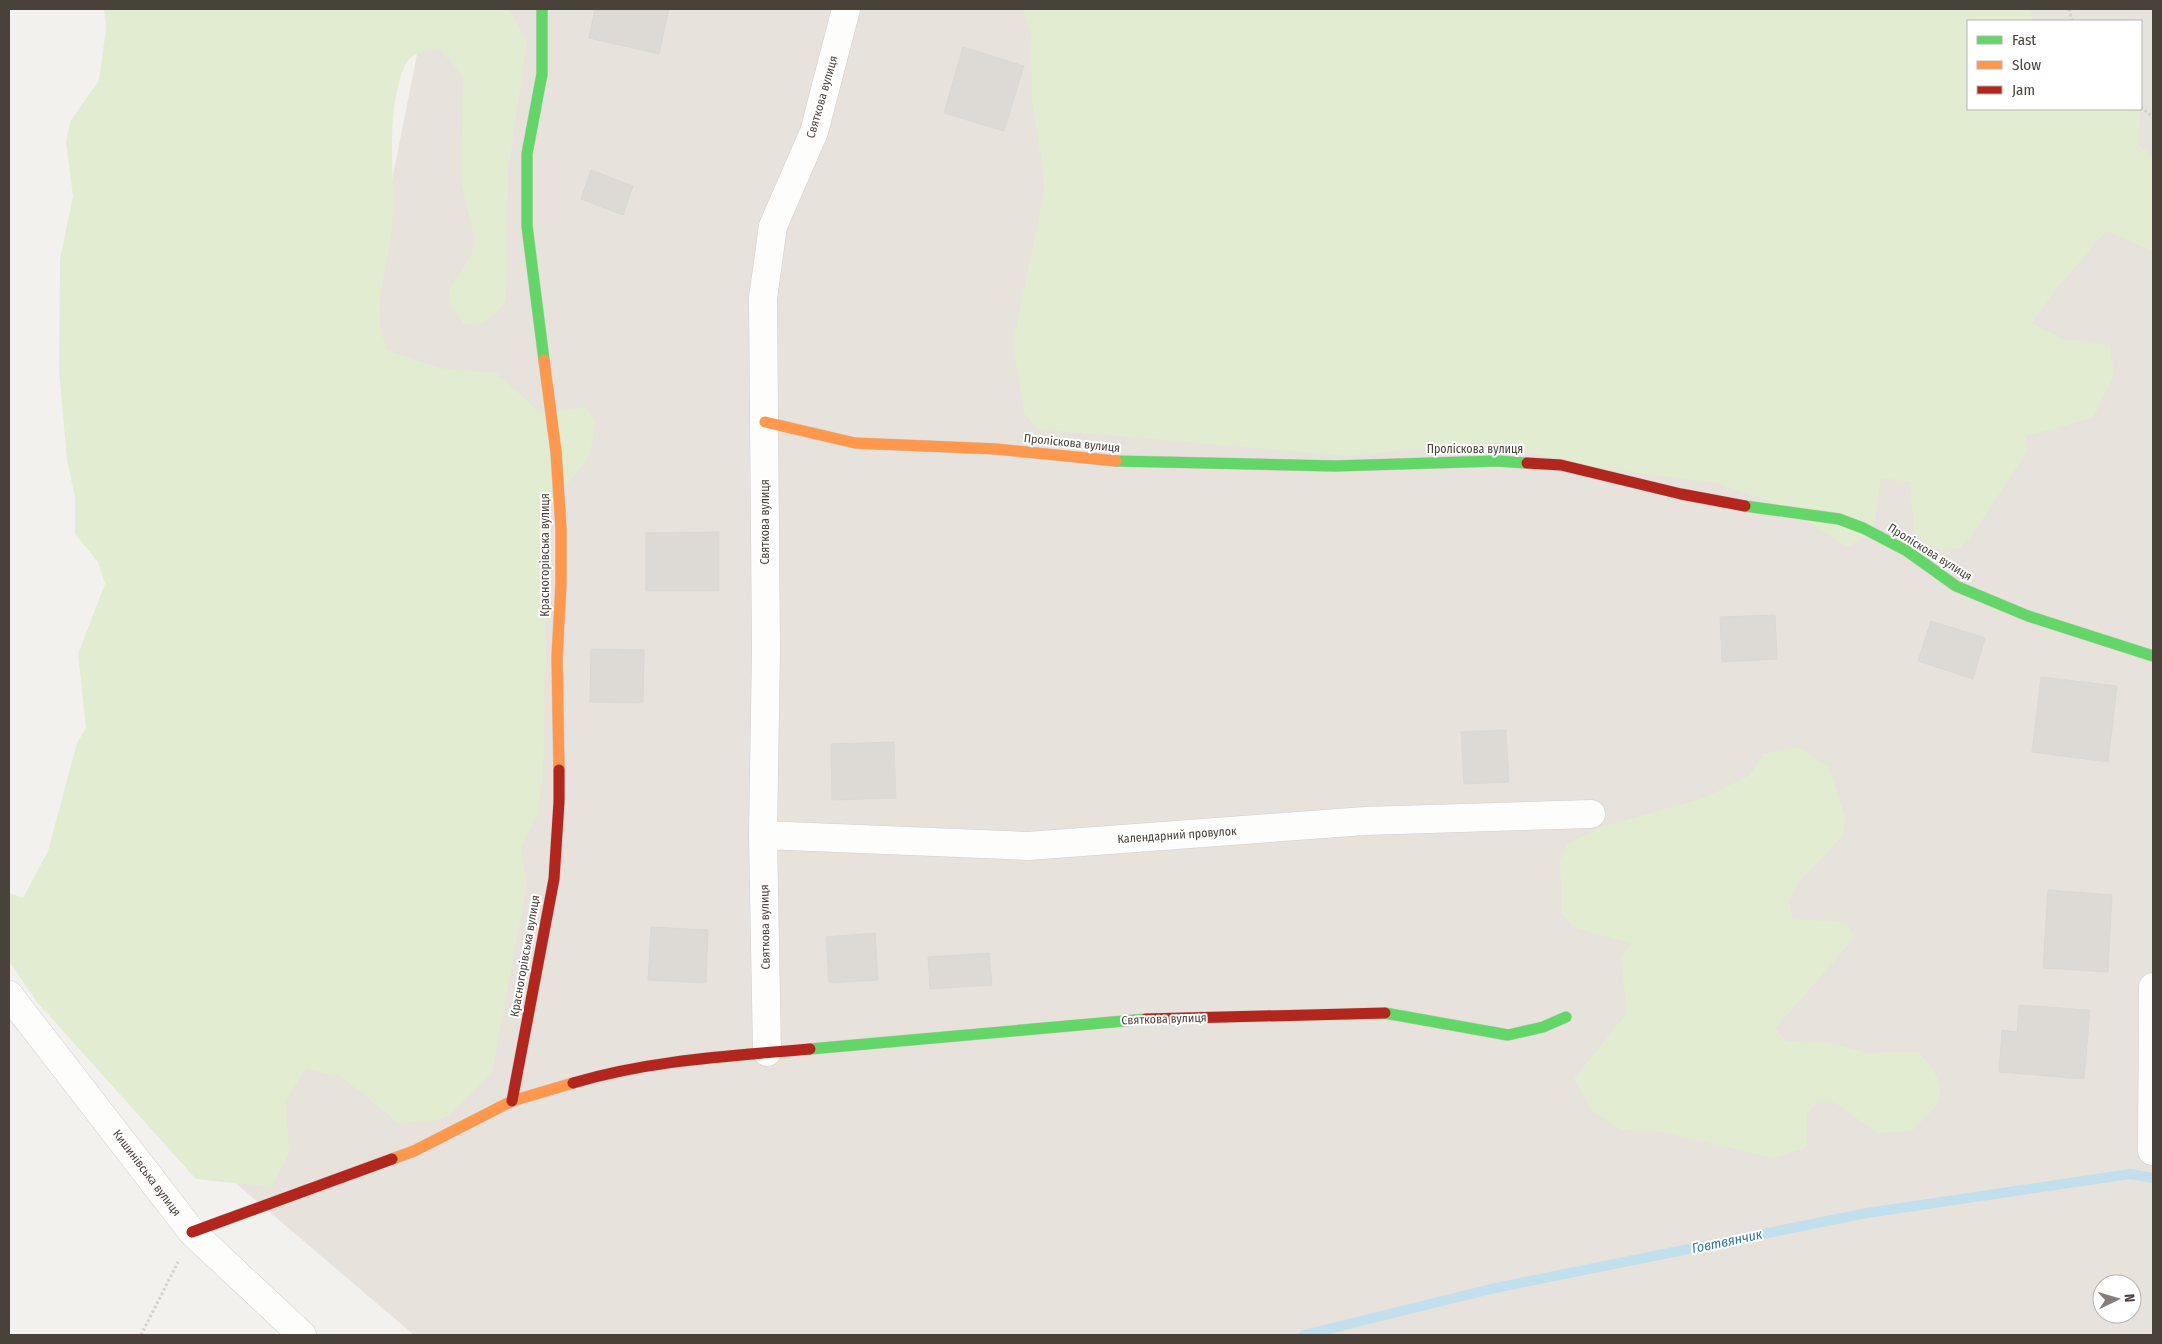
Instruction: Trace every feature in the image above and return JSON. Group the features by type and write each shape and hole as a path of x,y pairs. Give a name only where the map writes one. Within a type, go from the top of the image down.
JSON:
{"street":[{"name":"Красногорівська вулиця","path":"512,1101 554,879 559,802 557,657 561,528 556,452 527,226 527,154 542,74 542,9"},
{"name":"Святкова вулиця","path":"846,9 814,132 773,226 763,298 766,649 763,835 767,1052 1143,1019 1383,1014 1508,1035 1543,1027 1566,1017"},
{"name":"Проліскова вулиця","path":"765,422 855,443 996,449 1121,462 1335,466 1497,461 1562,465 1681,494 1756,508 1839,519 1863,528 1907,551 1956,586 2028,616 2153,656"},
{"name":"Календарний провулок","path":"763,835 1028,846 1365,821 1591,814"},
{"path":"2152,1151 2153,987"},
{"name":"Кишинівська вулиця","path":"9,995 192,1232 302,1335"},
{"path":"192,1232 414,1151 512,1101 593,1076 680,1061 767,1052"}],"path":[{"path":"2142,108 2153,117"},
{"path":"141,1335 192,1232"}],"shaded area":[{"path":"426,9 2153,9 2153,1335 414,1335 199,1152"}],"green space":[{"path":"104,9 509,9 527,41 508,172 506,301 489,319 472,324 464,324 451,308 449,290 471,256 475,240 461,182 463,76 439,49 424,51 410,58 404,67 394,106 392,126 392,226 380,303 382,334 387,350 439,368 496,373 536,409 552,412 586,407 596,422 589,456 548,509 543,774 538,814 521,848 527,884 492,1073 448,1116 438,1120 398,1123 342,1077 306,1069 286,1100 289,1154 271,1187 196,1179 37,1002 9,961 9,893 23,898 48,851 77,743 86,728 78,654 105,584 98,562 75,534 75,498 67,459 59,371 60,259 73,196 66,142 70,122 99,80 106,29"},
{"path":"1023,9 2031,9 2032,20 1967,20 1967,110 2140,110 2139,145 2153,157 2153,251 2106,231 2058,287 2032,323 2064,339 2110,345 2114,375 2093,418 2026,436 2027,452 1972,535 1960,548 1944,551 1927,544 1914,532 1910,482 1881,478 1873,533 1847,547 1788,508 1716,483 1578,465 1490,442 1346,456 1037,429 1024,413 1013,342 1044,193 1043,170 1032,103 1031,34"},
{"path":"1799,747 1829,767 1845,816 1844,834 1796,886 1789,902 1793,919 1847,922 1854,938 1775,1029 1787,1041 1829,1043 1867,1053 1918,1052 1937,1077 1940,1091 1936,1106 1912,1131 1878,1133 1835,1103 1818,1102 1807,1115 1807,1147 1775,1158 1656,1131 1621,1130 1592,1111 1574,1079 1627,1013 1621,957 1632,944 1573,927 1562,913 1560,860 1568,843 1601,827 1704,798 1750,775 1763,754"}],"building":[{"path":"595,9 669,9 659,54 589,38"},
{"path":"963,47 1024,66 1004,131 944,113"},
{"path":"591,170 633,186 623,215 581,199"},
{"path":"719,532 719,591 646,591 646,533"},
{"path":"1775,615 1777,659 1722,662 1720,617"},
{"path":"1931,621 1985,638 1973,679 1918,661"},
{"path":"591,649 644,650 643,703 590,702"},
{"path":"2041,677 2117,686 2108,762 2032,752"},
{"path":"1506,730 1509,782 1464,784 1461,732"},
{"path":"894,742 896,798 832,800 831,744"},
{"path":"2048,890 2112,895 2108,972 2043,968"},
{"path":"651,927 708,930 706,983 648,980"},
{"path":"875,933 878,980 829,983 826,937"},
{"path":"989,953 992,985 930,989 928,957"},
{"path":"2019,1005 2090,1010 2084,1079 1999,1072 2002,1030 2017,1032"}],"waterway":[{"name":"Говтвянчик","path":"1304,1335 1495,1288 1867,1213 2130,1174 2153,1178"}],"traffic: fast":[{"path":"542,9 542,74 527,154 527,226 544,360"},
{"path":"1116,461 1335,466 1497,461 1527,463"},
{"path":"1745,506 1839,519 1863,528 1907,551 1956,586 2028,616 2153,656"},
{"path":"1385,1013 1508,1035 1543,1027 1566,1017"},
{"path":"810,1049 1146,1019"}],"traffic: slow":[{"path":"544,360 556,452 561,528 561,584 557,657 559,770"},
{"path":"765,422 855,443 996,449 1116,461"},
{"path":"392,1159 414,1151 512,1101 573,1083"}],"traffic: jam":[{"path":"1527,463 1561,465 1681,494 1745,506"},
{"path":"512,1101 554,879 559,770"},
{"path":"1146,1019 1385,1013"},
{"path":"573,1083 602,1075 661,1064 810,1049"},
{"path":"192,1232 392,1159"}]}
